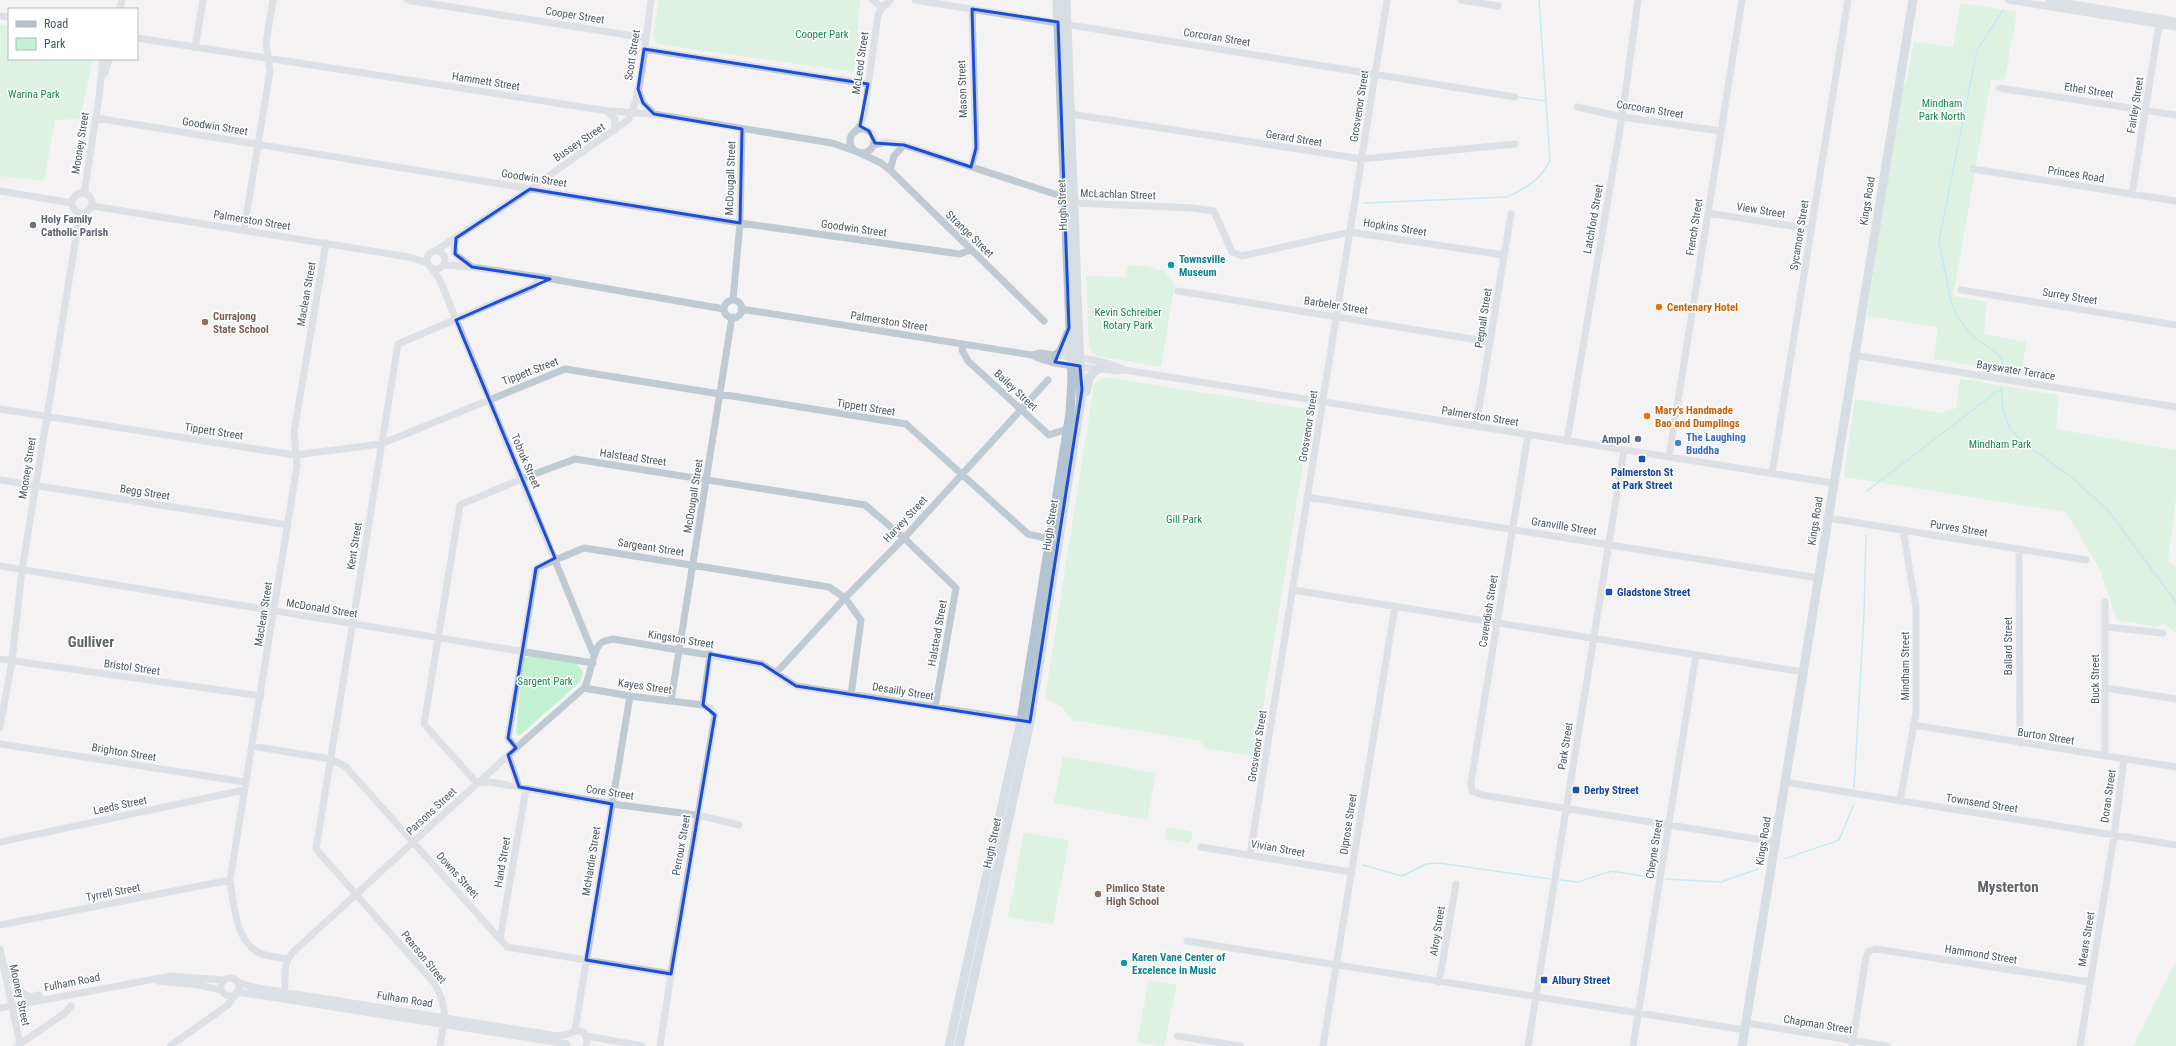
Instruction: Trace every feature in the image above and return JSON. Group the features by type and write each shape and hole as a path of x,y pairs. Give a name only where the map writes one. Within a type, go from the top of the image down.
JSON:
{"main road":[{"name":"Hugh Street","path":"959,1046 1026,721 1055,541 1081,400 1069,328 1057,0"},
{"name":"Hugh Street","path":"1055,541 1075,362 1074,203 1066,0"},
{"name":"Kings Road","path":"1742,1046 1828,518 1832,483 1912,0"},
{"path":"1055,356 1061,351 1069,328"},
{"path":"1081,400 1087,391 1090,376 1099,368"},
{"name":"Hugh Street","path":"950,1046 1026,721"}],"street":[{"path":"196,48 203,0"},
{"path":"244,230 270,71 266,44 273,0"},
{"name":"Cooper Street","path":"407,0 646,38"},
{"name":"Scott Street","path":"632,114 638,89 651,0"},
{"name":"Corcoran Street","path":"915,0 1515,96"},
{"name":"Grosvenor Street","path":"1250,855 1387,0"},
{"path":"1461,0 1498,6"},
{"name":"Latchford Street","path":"1567,441 1622,116 1638,0"},
{"name":"French Street","path":"1669,457 1742,0"},
{"name":"Sycamore Street","path":"1772,474 1848,0"},
{"path":"2008,0 2160,21 2176,21"},
{"path":"2049,0 2160,21 2176,27"},
{"path":"874,1 889,2"},
{"name":"McLeod Street","path":"853,135 864,115 878,15 874,1"},
{"name":"McLeod Street","path":"878,15 889,2"},
{"name":"Mason Street","path":"971,168 976,148 972,9"},
{"name":"Fairley Street","path":"2132,194 2160,21"},
{"name":"Hammett Street","path":"138,38 608,111 632,114 654,114 742,130 832,143 858,152"},
{"path":"644,50 868,84"},
{"name":"Mooney Street","path":"84,194 99,97 103,60"},
{"name":"Mooney Street","path":"99,97 109,60"},
{"name":"Ethel Street","path":"1999,88 2176,115"},
{"path":"638,89 643,103 654,114"},
{"name":"Corcoran Street","path":"1577,107 1622,116 1721,131"},
{"path":"608,111 615,120 615,130"},
{"name":"Bussey Street","path":"432,253 530,189 615,130 628,120 632,114"},
{"name":"Gerard Street","path":"1070,114 1362,159 1515,144"},
{"name":"McLeod Street","path":"864,115 871,134"},
{"name":"Goodwin Street","path":"96,118 740,223 960,254 970,250"},
{"path":"862,129 871,134 873,147 867,153 858,152 851,146 853,135 862,129"},
{"name":"McDougall Street","path":"733,300 740,223 742,130"},
{"name":"McLachlan Street","path":"871,134 886,142 904,145 1064,197 1074,203 1193,208 1214,211 1232,252 1237,255"},
{"name":"Hammett Street","path":"832,143 842,142 853,135"},
{"name":"McLachlan Street","path":"873,147 886,142"},
{"path":"890,170 894,156 904,145"},
{"name":"Strange Street","path":"873,147 881,163"},
{"name":"Strange Street","path":"858,152 881,163 890,170 1044,321"},
{"name":"Princes Road","path":"1973,169 2176,201"},
{"path":"0,191 72,203"},
{"path":"84,194 91,199 92,206 87,212 80,213 74,209 72,203 76,195 84,194"},
{"name":"Palmerston Street","path":"92,206 409,256 430,265"},
{"name":"Mooney Street","path":"0,727 12,660 22,570 35,485 80,213"},
{"name":"View Street","path":"1708,213 1811,229"},
{"name":"Pegnall Street","path":"1476,426 1511,214"},
{"name":"Hopkins Street","path":"1237,255 1247,256 1350,232 1504,255"},
{"path":"456,238 454,246 455,254 472,267"},
{"name":"Bussey Street","path":"444,255 446,247 456,238"},
{"name":"Maclean Street","path":"287,959 261,954 246,943 238,925 230,880 245,782 261,696 297,466 294,432 326,243"},
{"path":"472,267 444,255 432,253 430,265 437,269 443,266 472,267 540,277 724,309"},
{"name":"Palmerston Street","path":"409,256 432,253"},
{"path":"439,278 443,266 444,255"},
{"name":"Tobruk Street","path":"430,265 439,278 594,653"},
{"name":"Kent Street","path":"356,894 316,849 398,344 534,286 540,277"},
{"name":"Surrey Street","path":"1961,290 2176,325"},
{"name":"Barbeler Street","path":"1178,291 1490,342"},
{"path":"733,300 739,302 741,309 739,314 732,317 726,315 724,309 726,303 733,300"},
{"name":"Palmerston Street","path":"741,309 1032,355 1039,359 1110,364 1124,370 1832,483"},
{"name":"McDougall Street","path":"671,701 721,395 732,317"},
{"name":"Bailey Street","path":"962,344 962,350 968,361 1049,435 1067,429"},
{"name":"Palmerston Street","path":"1032,355 1039,353 1099,368 1116,371 1124,370"},
{"name":"Bayswater Terrace","path":"1853,355 2176,407"},
{"name":"Tippett Street","path":"0,409 295,456 381,444 488,399 565,369 906,424 1028,534 1055,541"},
{"name":"Harvey Street","path":"777,672 845,598 904,538 1048,380"},
{"name":"Cavendish Street","path":"1528,434 1472,791 1482,795 1566,809"},
{"name":"Park Street","path":"1528,1046 1624,450"},
{"name":"Halstead Street","path":"477,783 424,724 460,505 521,479 575,459 865,505 904,538 956,588 935,707"},
{"name":"Begg Street","path":"0,480 288,525"},
{"name":"Granville Street","path":"1308,497 1818,578"},
{"name":"Purves Street","path":"1828,518 2086,560"},
{"name":"Mindham Street","path":"1900,801 1916,713 1916,608 1903,530"},
{"name":"Sargeant Street","path":"516,748 508,738 536,568 555,558 584,548 693,564 829,587 845,598 861,620 851,695"},
{"name":"Ballard Street","path":"2019,549 2020,743"},
{"name":"McDonald Street","path":"0,566 593,663"},
{"path":"1293,590 1803,672"},
{"name":"Buck Street","path":"2105,602 2105,756"},
{"name":"Diprose Street","path":"1323,1046 1395,606"},
{"path":"2106,627 2163,633"},
{"name":"Kingston Street","path":"594,653 601,643 613,639 710,654 762,664 777,672"},
{"path":"593,663 594,653"},
{"path":"703,705 710,654"},
{"name":"Cheyne Street","path":"1633,1046 1696,655"},
{"name":"Bristol Street","path":"0,658 261,696"},
{"name":"Parsons Street","path":"287,959 477,783 584,688 590,679 593,663"},
{"name":"Desailly Street","path":"777,672 796,686 1026,721"},
{"name":"Kayes Street","path":"584,688 630,696 703,705"},
{"path":"2106,688 2176,699"},
{"name":"McHardie Street","path":"568,1045 572,1032 586,960 630,696"},
{"name":"Perroux Street","path":"660,1046 697,816 715,715 710,708 703,705"},
{"name":"Burton Street","path":"1913,725 2176,767"},
{"name":"Brighton Street","path":"0,744 245,782"},
{"name":"Downs Street","path":"252,746 330,759 352,771 507,947 671,974"},
{"name":"Hand Street","path":"500,939 523,788 508,755"},
{"name":"Doran Street","path":"2114,836 2124,758"},
{"name":"Core Street","path":"477,783 490,782 612,804 697,816 739,825"},
{"name":"Townsend Street","path":"1784,782 2176,846"},
{"name":"Leeds Street","path":"0,842 244,790"},
{"path":"1566,809 1775,842"},
{"name":"Mears Street","path":"2080,1046 2114,836"},
{"name":"Vivian Street","path":"1201,847 1351,872"},
{"name":"Tyrrell Street","path":"0,925 230,880"},
{"name":"Alroy Street","path":"1439,982 1456,884"},
{"name":"Pearson Street","path":"356,894 435,984 443,1000 444,1020 440,1046"},
{"path":"1187,941 1639,1014 1745,1027"},
{"name":"Hammond Street","path":"1852,1043 1866,957 1869,951 1876,949 2090,982"},
{"name":"Mooney Street","path":"0,950 18,1045"},
{"path":"280,994 287,959"},
{"path":"4,967 26,996 73,989 93,989"},
{"name":"Fulham Road","path":"0,1008 93,989 171,976 224,980"},
{"path":"170,1046 181,1043 228,1005 237,993 240,986 238,982 230,978 224,980 222,991 223,1004 218,1012"},
{"name":"Fulham Road","path":"148,981 199,985 222,991"},
{"name":"Fulham Road","path":"238,982 280,994 444,1020 558,1036 572,1032"},
{"path":"222,991 229,996 237,993"},
{"name":"Fulham Road","path":"237,993 280,994"},
{"path":"18,1045 65,1013 71,1006"},
{"name":"Fulham Road","path":"444,1020 568,1045"},
{"name":"Chapman Street","path":"1745,1027 1852,1043 1888,1046"},
{"path":"572,1032 581,1031 587,1036 642,1046"},
{"path":"586,1046 587,1036"},
{"path":"1177,1036 1240,1046"}],"highlighted area":[{"path":"972,9 1058,22 1069,328 1055,362 1080,366 1082,390 1030,722 796,686 762,664 710,654 703,705 715,715 671,974 586,960 612,804 519,787 508,755 516,748 508,738 536,568 555,558 456,320 550,279 472,267 455,254 456,238 530,189 740,223 742,129 654,114 643,103 638,89 644,49 868,84 860,126 869,131 875,143 904,145 971,167 976,148"}],"green space":[{"name":"Cooper Park","path":"659,0 860,0 854,72 657,44 653,36"},
{"name":"Mindham Park North","path":"1962,3 2017,12 2005,79 1991,80 1953,296 1987,302 1984,334 2026,342 2022,374 1934,359 1938,327 1867,316 1900,93 1907,80 1914,42 1953,47 1960,6"},
{"name":"Warina Park","path":"0,24 8,26 8,60 93,60 80,119 55,120 44,181 0,176"},
{"name":"Kevin Schreiber Rotary Park","path":"1126,265 1147,266 1164,271 1175,284 1161,367 1097,356 1089,348 1086,276 1125,277"},
{"name":"Gill Park","path":"1105,377 1312,410 1255,757 1205,748 1200,741 1072,720 1062,707 1045,698 1094,384"},
{"name":"Mindham Park","path":"1960,379 2059,395 2056,429 2176,450 2176,497 2168,561 2176,567 2176,633 2165,624 2157,627 2117,620 2100,570 2066,512 1844,477 1855,399 1942,413 1956,408"},
{"name":"Sargent Park","path":"530,655 576,663 583,671 581,681 519,736 516,732 523,659"},
{"path":"1063,756 1156,773 1147,820 1054,803"},
{"path":"1167,827 1193,832 1190,844 1165,839"},
{"path":"1024,832 1069,840 1053,925 1008,917"},
{"path":"2176,961 2176,1046 2133,1046"},
{"path":"1149,980 1177,985 1164,1046 1137,1042"}],"waterway":[{"path":"1364,203 1507,197 1527,186 1539,177 1548,165 1550,159 1539,0"},
{"path":"2003,10 1977,50 1939,241 1951,302 1958,318 1973,336 2001,357 2004,369"},
{"path":"1517,97 1546,101"},
{"path":"2001,388 2003,411 2010,429 2024,443 2071,477 2107,509 2176,602"},
{"path":"1867,491 2000,389"},
{"path":"1854,788 1864,615 1866,535"},
{"path":"1784,859 1839,840 1853,806"},
{"path":"1363,865 1402,876 1426,864 1439,863 1550,879"},
{"path":"1665,879 1721,882 1758,869"},
{"path":"1560,880 1578,882 1611,871 1655,878"}],"place":[{"name":"Holy Family Catholic Parish","path":"33,225"},
{"name":"Townsville Museum","path":"1171,265"},
{"name":"Centenary Hotel","path":"1659,307"},
{"name":"Currajong State School","path":"205,322"},
{"name":"Mary's Handmade Bao and Dumplings","path":"1647,416"},
{"name":"Ampol","path":"1638,439"},
{"name":"The Laughing Buddha","path":"1678,443"},
{"name":"Palmerston St at Park Street","path":"1642,459"},
{"name":"Gladstone Street","path":"1609,592"},
{"name":"Derby Street","path":"1576,790"},
{"name":"Pimlico State High School","path":"1098,894"},
{"name":"Karen Vane Center of Excelence in Music","path":"1124,963"},
{"name":"Albury Street","path":"1544,980"}],"district":[{"name":"Gulliver","path":"91,642"},
{"name":"Mysterton","path":"2008,887"}]}
